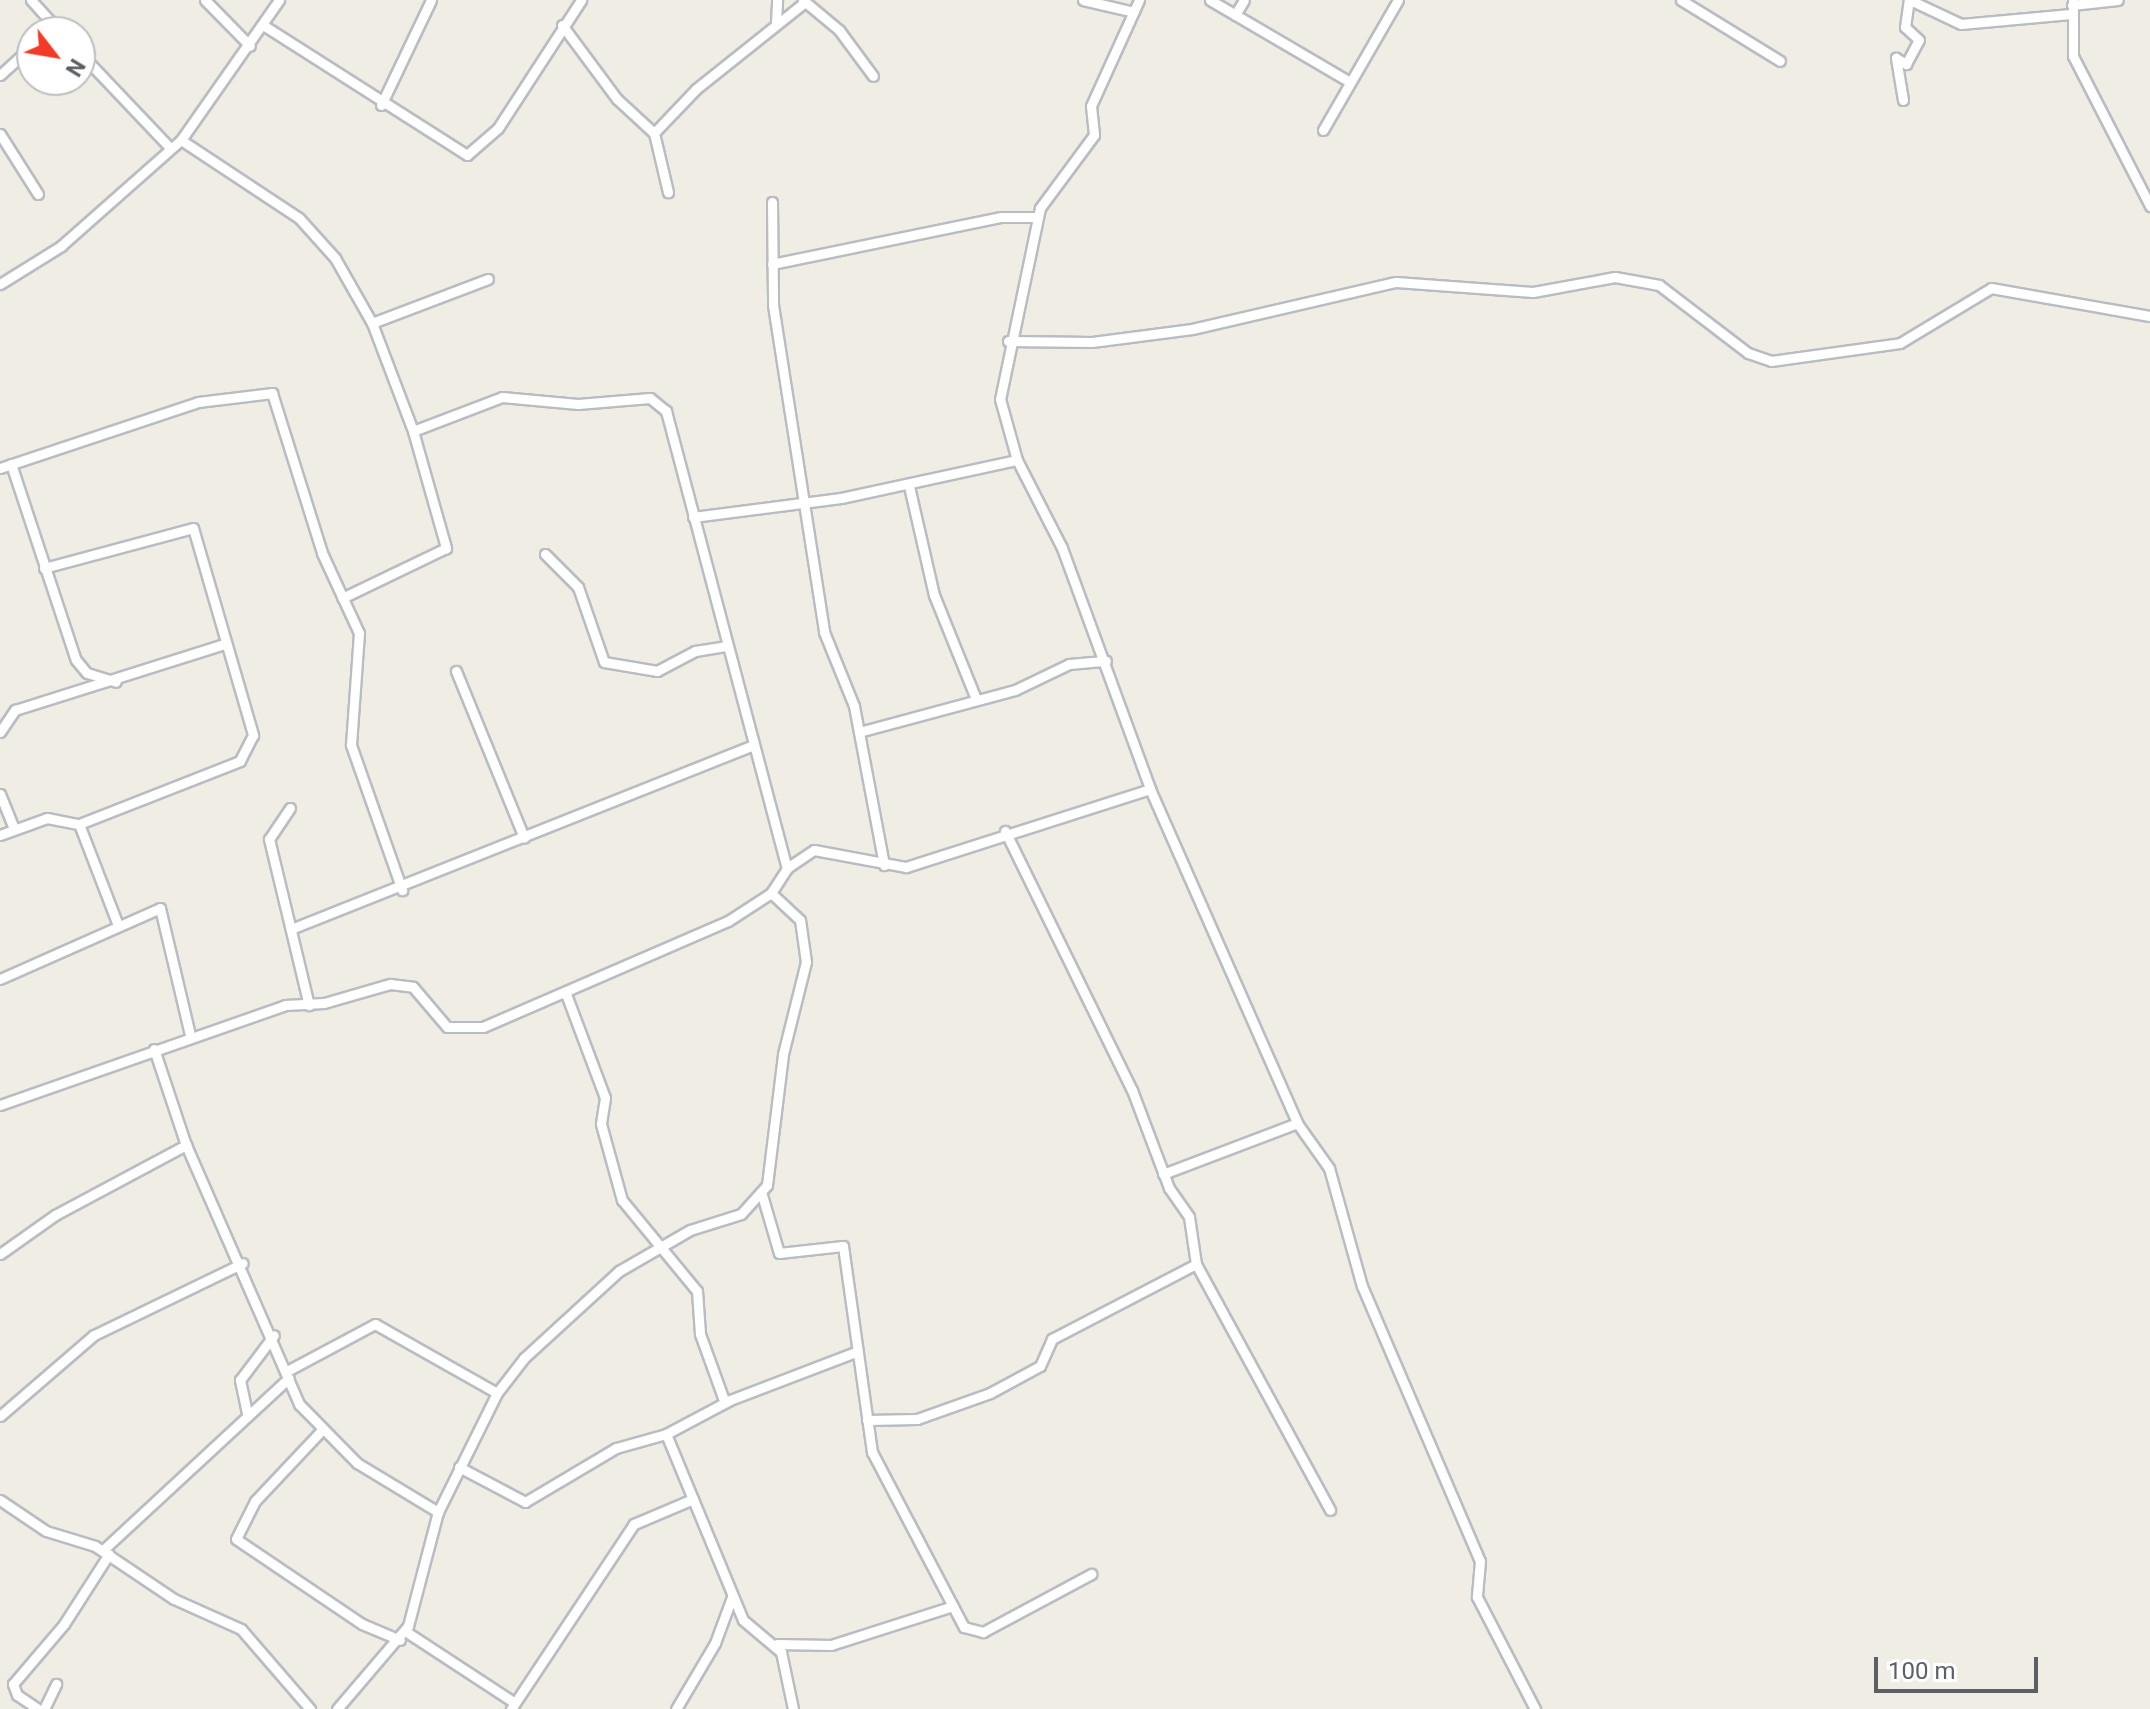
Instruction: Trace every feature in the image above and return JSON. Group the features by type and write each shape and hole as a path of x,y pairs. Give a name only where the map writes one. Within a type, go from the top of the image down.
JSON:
{"street":[{"path":"31,0 43,16"},
{"path":"205,0 250,46"},
{"path":"0,284 61,246 181,140 250,46 279,0"},
{"path":"381,105 431,0"},
{"path":"263,25 455,151 476,153 579,0"},
{"path":"776,22 777,0"},
{"path":"1083,0 1134,12"},
{"path":"1139,0 1091,106 1094,135 1037,217 1008,341 1000,399 1017,460 1106,661 1150,789 1297,1123 1329,1168 1362,1286 1480,1561 1477,1597 1535,1709"},
{"path":"1210,0 1348,81"},
{"path":"1235,15 1244,0"},
{"path":"1323,130 1348,81 1398,0"},
{"path":"1681,0 1780,61"},
{"path":"1903,100 1896,58 1906,64 1919,40 1905,27 1910,0 1961,24 2118,0"},
{"path":"654,133 776,22 804,1 839,30 873,76"},
{"path":"2072,6 2073,56 2150,206"},
{"path":"562,25 617,99 654,133 668,192"},
{"path":"0,75 16,60"},
{"path":"96,70 170,148"},
{"path":"0,134 38,194"},
{"path":"181,140 299,218 335,258 372,323 413,431 446,548 342,598"},
{"path":"772,202 772,264 779,355 806,502 824,632 859,732 884,865"},
{"path":"772,264 1001,217 1037,217"},
{"path":"1008,341 1092,342 1192,329 1396,282 1533,292 1615,277 1659,285 1737,345 1771,361 1900,343 1991,288 2150,316"},
{"path":"372,323 488,279"},
{"path":"0,468 198,402 272,393 342,598 361,641 351,745 402,890"},
{"path":"413,431 502,397 578,404 650,398 666,411 787,868"},
{"path":"693,517 909,486 1017,460"},
{"path":"11,464 76,660 87,673 116,682"},
{"path":"909,486 934,595 976,699"},
{"path":"0,835 47,818 79,824 240,761 253,735 224,644 193,528 44,568"},
{"path":"545,554 578,587 604,662 657,671 695,651 726,646"},
{"path":"0,732 15,710 116,682 224,644"},
{"path":"859,732 976,699 1069,664 1106,661"},
{"path":"456,671 524,838"},
{"path":"291,929 402,890 754,745"},
{"path":"0,1105 190,1035 285,1005 309,1005 403,982 422,995 436,1020 463,1028 566,994 771,893 787,868 814,850 906,867 1005,831 1150,789"},
{"path":"0,794 14,829"},
{"path":"290,808 269,839 309,1005"},
{"path":"79,824 118,925"},
{"path":"1005,831 1132,1090 1163,1174 1189,1217 1196,1264 1330,1510"},
{"path":"337,1709 402,1636 438,1512 497,1393 533,1349 658,1246 741,1214 762,1195 775,1158 783,1054 806,962 800,920 771,893"},
{"path":"0,979 152,908 166,916 190,1035"},
{"path":"566,994 605,1098 601,1124 622,1200 697,1291 700,1334 725,1403"},
{"path":"154,1049 186,1145 243,1263 288,1374 321,1431 438,1512"},
{"path":"1163,1174 1297,1123"},
{"path":"0,1254 55,1215 186,1145"},
{"path":"762,1195 779,1253 843,1246 853,1353 879,1466 953,1606 976,1634 1045,1604 1091,1574"},
{"path":"0,1416 94,1335 243,1263"},
{"path":"867,1420 917,1419 990,1393 1044,1362 1052,1339 1196,1264"},
{"path":"56,1684 41,1709 13,1684 64,1624 106,1552 288,1374 375,1324 497,1393"},
{"path":"247,1413 240,1380 274,1335"},
{"path":"459,1467 525,1502 594,1458 666,1434 725,1403 853,1353"},
{"path":"321,1431 255,1501 236,1539 362,1624 402,1636 513,1706 634,1524 693,1499"},
{"path":"666,1434 743,1620 777,1644 840,1643 953,1606"},
{"path":"0,1500 46,1531 106,1552 174,1599 241,1629 310,1709"},
{"path":"676,1709 732,1597"},
{"path":"777,1644 793,1709"}]}
